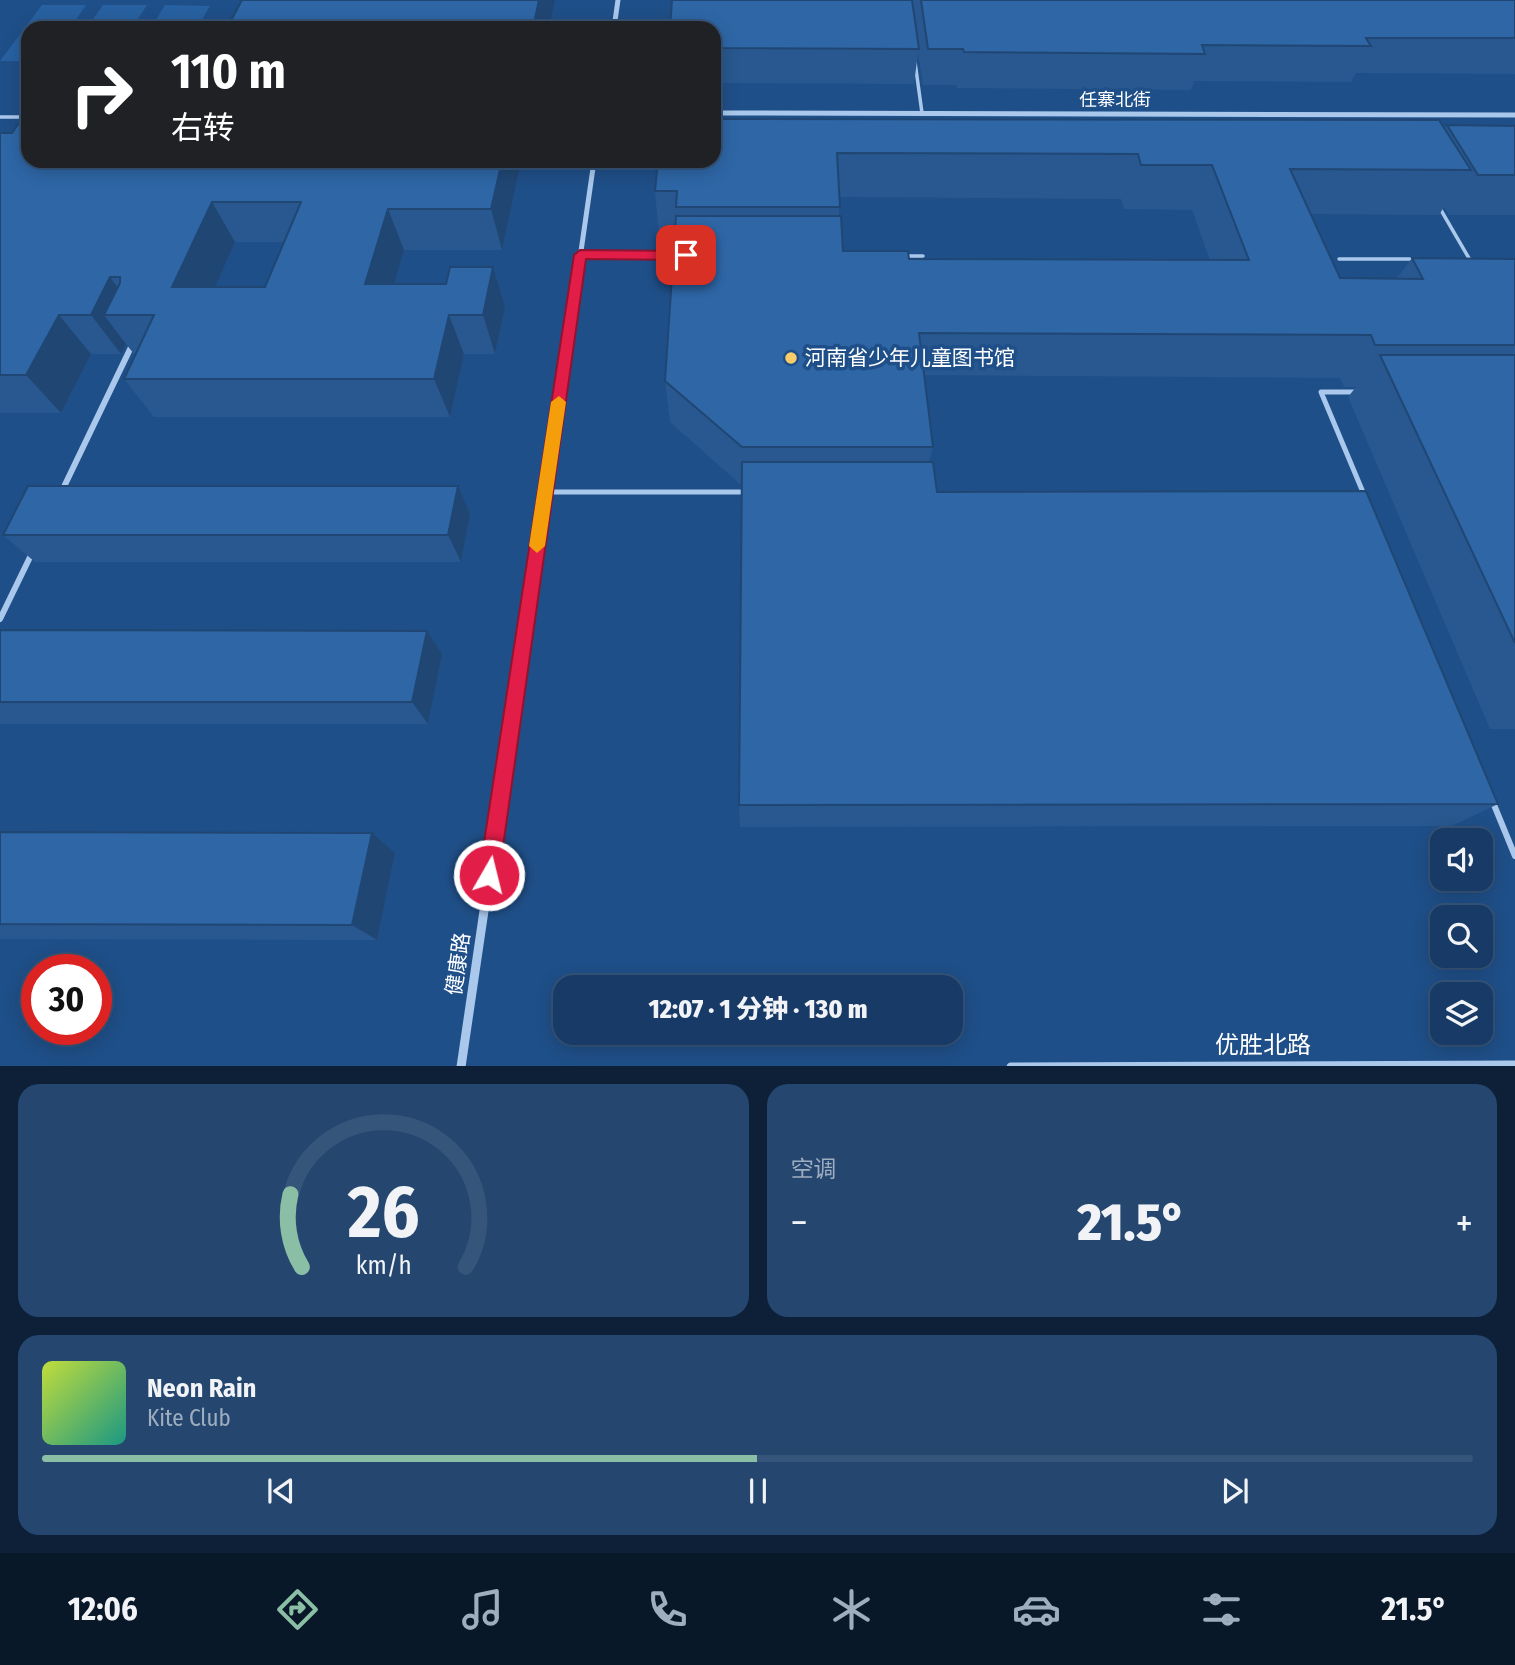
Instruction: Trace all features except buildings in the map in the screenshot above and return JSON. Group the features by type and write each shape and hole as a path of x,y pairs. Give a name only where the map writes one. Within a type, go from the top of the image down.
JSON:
{"street":[{"path":"615,21 618,0"},
{"name":"任寨北街","path":"721,113 1515,115"},
{"name":"健康路","path":"461,1066 593,168"},
{"path":"54,507 138,332"},
{"path":"0,619 36,544"},
{"name":"优胜北路","path":"1011,1066 1515,1065"}],"lane":[{"path":"914,50 922,113"},
{"path":"1387,115 1394,127"},
{"path":"0,117 21,117"},
{"path":"1435,199 1470,260"},
{"path":"580,255 690,255"},
{"path":"895,256 923,256"},
{"path":"1339,259 1431,260"},
{"path":"1457,260 1481,260"},
{"path":"1362,392 1321,393 1368,504"},
{"path":"545,492 757,492"},
{"path":"1349,492 1363,492"},
{"path":"1489,793 1515,856"}],"shaded area":[{"path":"42,5 86,5 75,21 30,21"},
{"path":"103,5 147,5 137,21 92,21"},
{"path":"165,5 210,6 201,21 155,21"},
{"path":"21,33 21,61 0,61"}],"slow traffic":[{"path":"537,546 559,402"}],"place":[{"name":"河南省少年儿童图书馆","path":"791,358"}],"route":[{"path":"489,875 580,255 686,255"}]}
